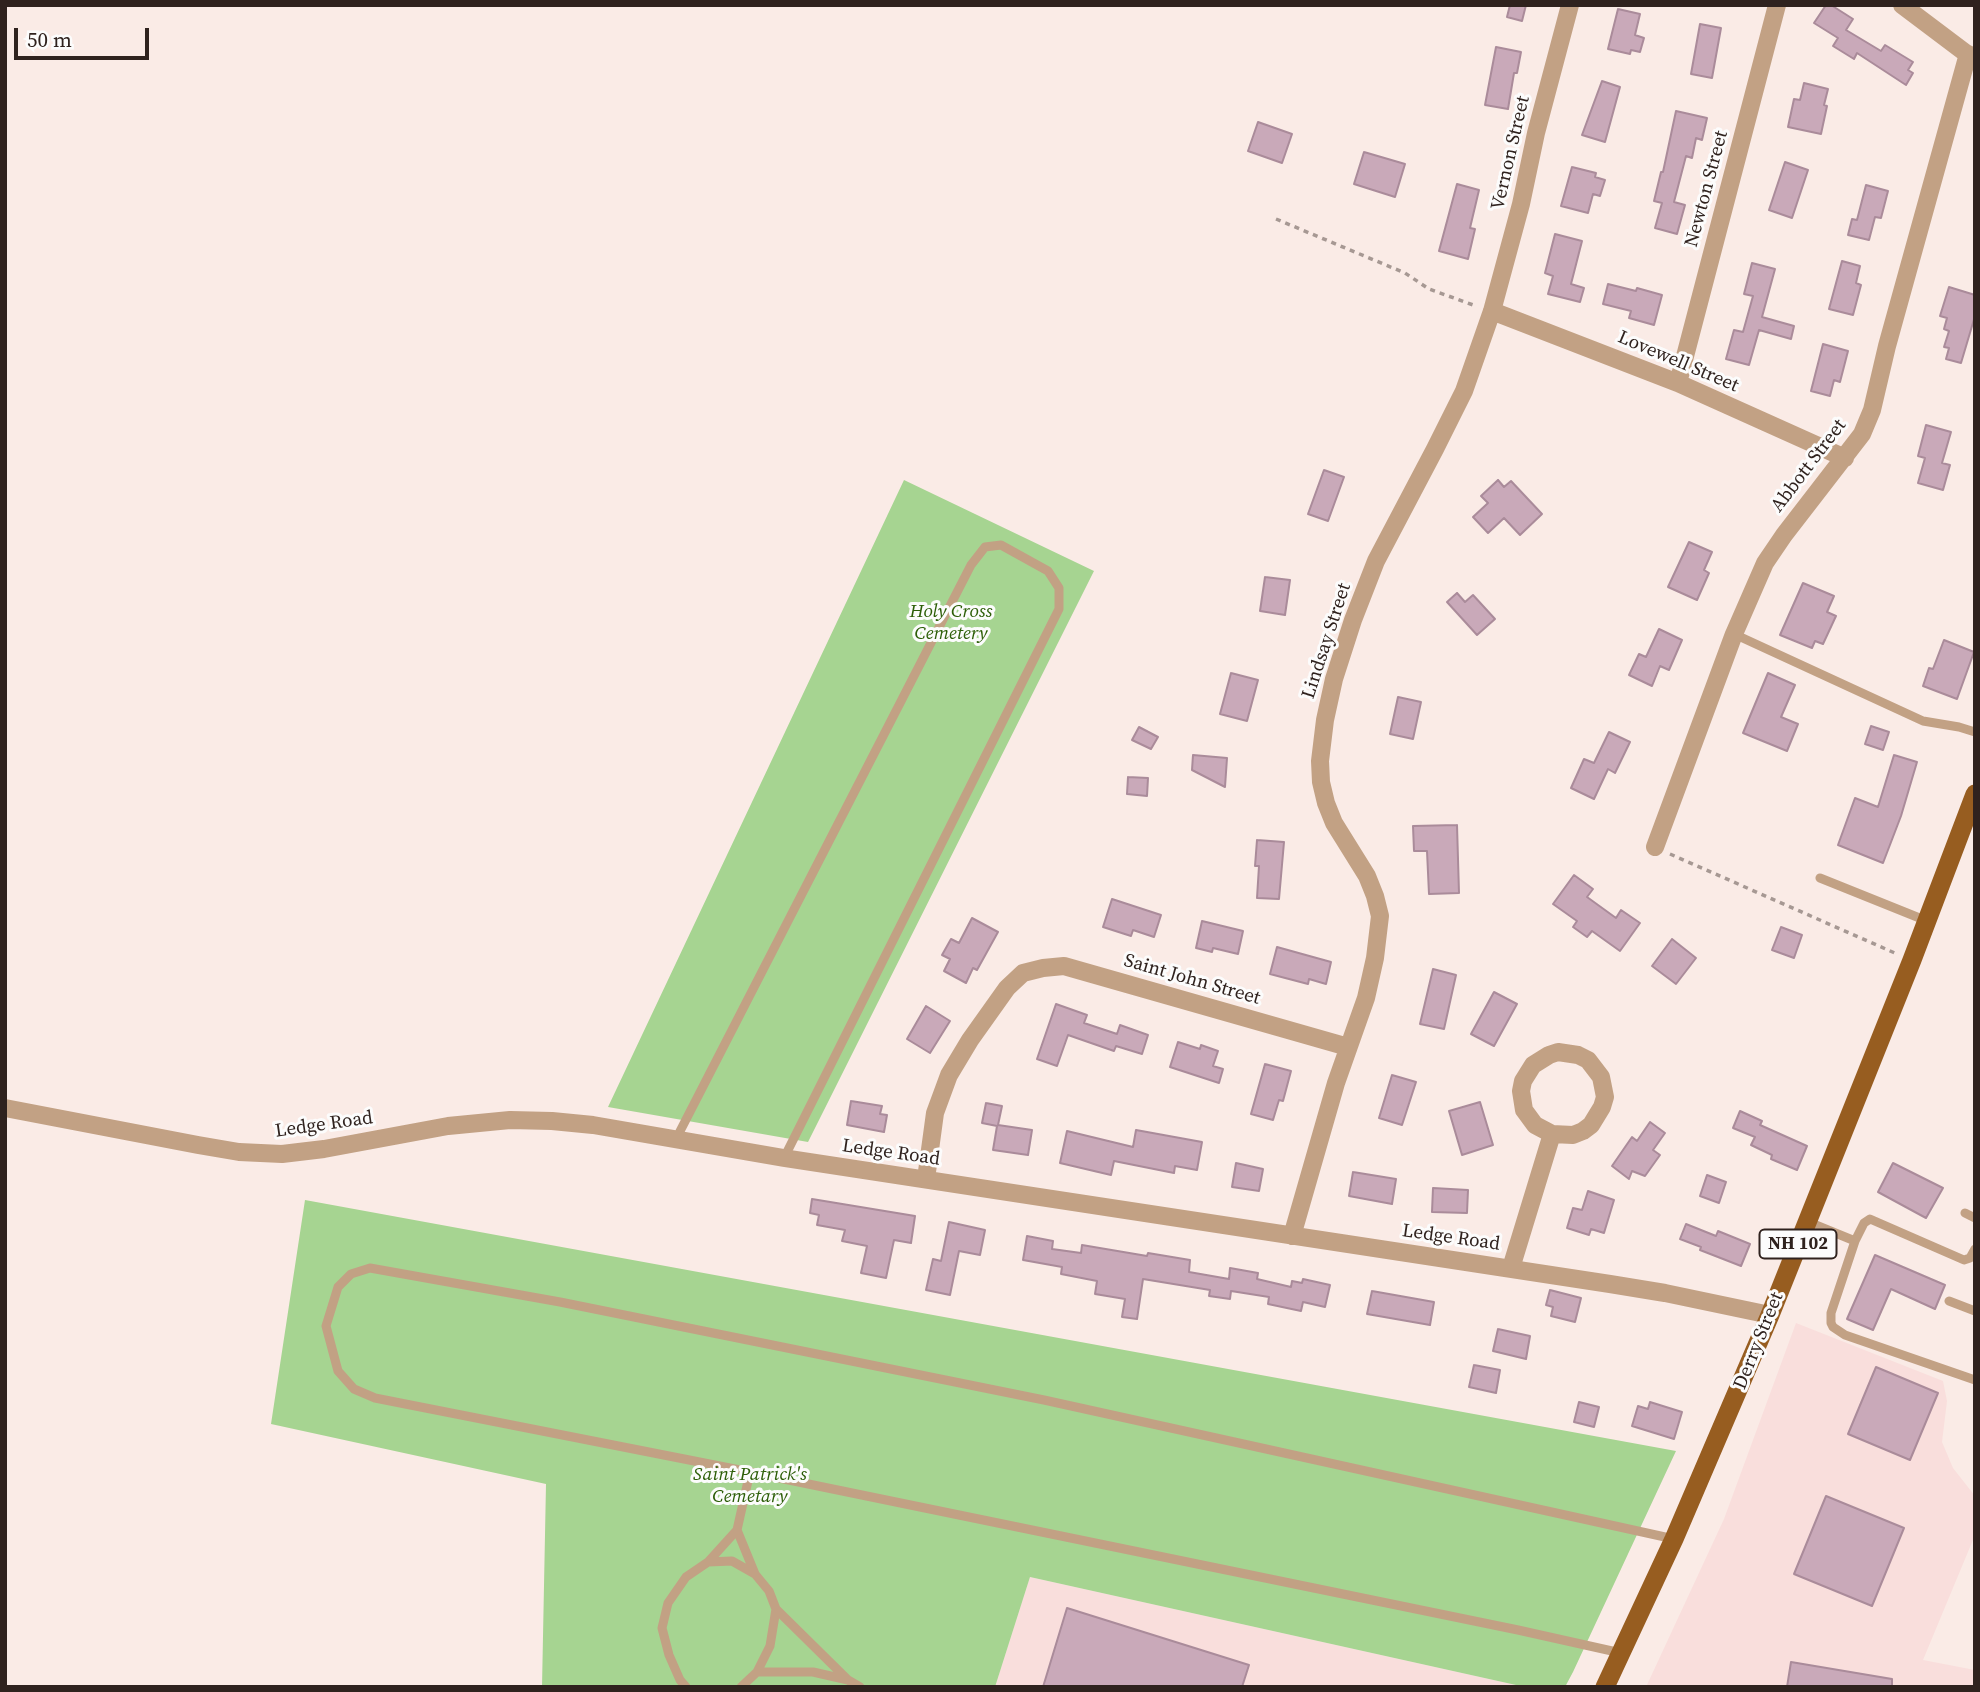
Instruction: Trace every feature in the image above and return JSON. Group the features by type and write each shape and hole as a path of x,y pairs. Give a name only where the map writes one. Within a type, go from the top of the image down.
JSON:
{"main road":[{"name":"Derry Street","path":"1605,1687 1674,1539 1770,1315 1912,960 1975,794"}],"street":[{"name":"Vernon Street","path":"1492,311 1570,5"},
{"name":"Newton Street","path":"1678,383 1777,5"},
{"path":"1902,5 1971,57"},
{"name":"Abbott Street","path":"1655,847 1734,634 1765,563 1862,434 1872,410 1887,346 1971,57"},
{"name":"Lovewell Street","path":"1492,311 1678,383 1844,458"},
{"name":"Lindsay Street","path":"1292,1236 1348,1046 1366,998 1375,958 1380,916 1367,876 1334,823 1326,803 1320,761 1325,720 1334,679 1376,561 1464,391 1492,311"},
{"name":"Saint John Street","path":"926,1179 935,1113 949,1075 1007,988 1023,973 1064,966 1348,1046"},
{"path":"1559,1052 1578,1055 1588,1060 1601,1077 1605,1097 1602,1107 1598,1116 1583,1131 1563,1136 1552,1134 1535,1125 1524,1110 1521,1091 1523,1081 1533,1065 1549,1055 1559,1052"},
{"name":"Ledge Road","path":"5,1108 239,1152 282,1154 448,1126 510,1120 593,1125 784,1158 1511,1268 1665,1293 1770,1315"},
{"path":"1511,1268 1552,1134"}],"lane":[{"path":"676,1139 971,565 985,547 1001,545 1048,570 1059,588 1059,609 784,1158"},
{"path":"1734,634 1923,720 1975,732"},
{"path":"1820,878 1927,921"},
{"path":"1965,1213 1975,1217"},
{"path":"1975,1249 1970,1258 1964,1260 1870,1219 1864,1223 1855,1241 1831,1313 1833,1327 1845,1335 1975,1380"},
{"path":"1806,1221 1855,1241"},
{"path":"1621,1653 750,1472 374,1398 354,1390 338,1371 326,1326 338,1287 351,1274 370,1268 560,1302 1044,1400 1674,1539"},
{"path":"1949,1301 1975,1311"},
{"path":"686,1687 669,1655 662,1628 668,1603 686,1577 708,1562 737,1530 750,1472"},
{"path":"737,1530 755,1574 769,1591 776,1609 848,1680 860,1687"},
{"path":"708,1562 732,1561 755,1574"},
{"path":"741,1687 757,1672 770,1646 776,1609"},
{"path":"757,1672 813,1672 848,1680"}],"path":[{"path":"1276,219 1405,273 1429,289 1492,311"},
{"path":"1655,847 1912,960"}],"shaded area":[{"path":"1796,1323 1943,1381 1947,1401 1942,1442 1953,1468 1975,1496 1975,1535 1923,1660 1975,1670 1975,1687 1646,1687 1724,1519"},
{"path":"1030,1577 1525,1687 995,1687"}],"green space":[{"name":"Holy Cross Cemetery","path":"904,480 1094,571 808,1142 608,1107"},
{"name":"Saint Patrick's Cemetary","path":"305,1200 1676,1451 1565,1687 1525,1687 1030,1577 995,1687 542,1687 546,1484 271,1424"}],"building":[{"path":"1510,5 1526,5 1522,21 1507,17"},
{"path":"1826,5 1831,5 1853,19 1846,30 1881,51 1885,45 1913,62 1908,70 1913,73 1906,85 1857,53 1854,59 1833,46 1838,38 1814,23"},
{"path":"1618,9 1640,14 1635,35 1644,38 1640,52 1631,50 1630,54 1608,49"},
{"path":"1700,24 1721,28 1712,78 1691,74"},
{"path":"1496,47 1521,52 1517,73 1514,73 1508,109 1485,105"},
{"path":"1602,81 1620,87 1605,142 1582,135"},
{"path":"1804,83 1828,89 1821,134 1788,127 1794,99 1800,100"},
{"path":"1676,111 1707,118 1702,140 1696,138 1692,158 1686,156 1674,202 1685,205 1677,234 1655,228 1662,203 1654,201"},
{"path":"1258,122 1292,134 1282,163 1248,151"},
{"path":"1364,152 1405,164 1395,197 1354,184"},
{"path":"1785,162 1808,170 1792,218 1769,210"},
{"path":"1572,167 1596,173 1595,177 1605,180 1600,196 1593,194 1588,213 1561,206"},
{"path":"1457,184 1479,190 1470,228 1475,229 1468,259 1439,251"},
{"path":"1866,185 1888,191 1881,218 1875,217 1869,240 1848,235 1852,219 1857,220"},
{"path":"1555,234 1582,241 1571,284 1584,288 1580,302 1548,294 1553,276 1545,273"},
{"path":"1842,261 1860,266 1856,283 1861,285 1853,315 1829,309"},
{"path":"1752,263 1775,269 1762,317 1794,326 1791,339 1759,330 1749,365 1726,359 1734,330 1743,332 1753,296 1744,294"},
{"path":"1608,284 1662,295 1654,325 1629,318 1631,311 1603,304"},
{"path":"1949,287 1975,295 1975,316 1961,363 1946,359 1949,348 1944,347 1949,331 1944,329 1947,318 1940,316"},
{"path":"1823,344 1848,351 1840,382 1834,380 1830,396 1811,391"},
{"path":"1926,425 1951,432 1942,463 1950,465 1943,490 1918,483 1925,458 1918,456"},
{"path":"1324,470 1344,477 1328,521 1308,514"},
{"path":"1498,480 1504,487 1511,481 1542,514 1520,535 1504,518 1488,533 1473,517 1488,503 1481,496"},
{"path":"1689,542 1712,552 1704,570 1709,573 1697,600 1668,587"},
{"path":"1265,577 1290,580 1285,615 1260,611"},
{"path":"1803,583 1834,596 1827,612 1836,616 1823,644 1815,641 1812,648 1780,635"},
{"path":"1457,593 1465,602 1473,595 1495,619 1477,635 1447,602"},
{"path":"1659,629 1682,640 1669,670 1660,666 1652,686 1629,675 1639,654 1646,657"},
{"path":"1944,640 1974,652 1957,699 1923,686"},
{"path":"1231,673 1258,680 1247,721 1220,714"},
{"path":"1768,673 1795,685 1781,717 1798,724 1787,751 1743,733"},
{"path":"1398,697 1421,702 1413,739 1390,734"},
{"path":"1871,726 1889,732 1883,750 1865,744"},
{"path":"1139,727 1158,737 1151,749 1132,740"},
{"path":"1609,732 1630,742 1615,773 1608,769 1594,799 1571,788 1584,759 1594,763"},
{"path":"1193,755 1227,758 1225,787 1192,770"},
{"path":"1894,755 1917,762 1883,863 1838,845 1855,798 1878,807"},
{"path":"1128,777 1148,778 1147,796 1127,794"},
{"path":"1457,825 1459,893 1429,894 1427,851 1414,851 1413,826"},
{"path":"1257,840 1284,842 1279,899 1257,898"},
{"path":"1574,875 1593,889 1587,897 1616,918 1621,910 1640,923 1620,951 1592,931 1587,937 1573,927 1577,921 1553,904"},
{"path":"1112,899 1161,915 1154,937 1133,930 1131,936 1103,927"},
{"path":"972,918 998,932 977,970 973,968 966,983 944,971 950,959 942,955 951,939 959,943"},
{"path":"1202,921 1243,931 1238,954 1213,948 1212,952 1196,948"},
{"path":"1781,927 1802,935 1794,958 1772,950"},
{"path":"1672,939 1696,958 1676,984 1652,966"},
{"path":"1277,947 1331,962 1326,984 1309,979 1308,984 1270,974"},
{"path":"1433,969 1456,975 1444,1029 1420,1024"},
{"path":"1494,992 1517,1004 1494,1046 1471,1034"},
{"path":"1056,1004 1087,1015 1084,1023 1117,1034 1120,1025 1148,1035 1142,1054 1116,1046 1114,1051 1068,1035 1057,1066 1037,1059"},
{"path":"926,1006 950,1021 930,1053 907,1039"},
{"path":"1178,1042 1200,1049 1201,1045 1218,1051 1213,1066 1223,1069 1219,1083 1170,1067"},
{"path":"1265,1064 1291,1071 1283,1101 1279,1100 1273,1120 1251,1114"},
{"path":"1392,1075 1416,1082 1402,1125 1379,1118"},
{"path":"851,1101 882,1106 880,1114 887,1115 884,1132 847,1125"},
{"path":"1480,1102 1493,1145 1462,1155 1449,1111"},
{"path":"986,1103 1002,1106 998,1125 1032,1130 1028,1155 993,1150 997,1126 982,1123"},
{"path":"1740,1111 1762,1121 1760,1125 1807,1146 1797,1170 1771,1159 1772,1155 1751,1145 1755,1137 1733,1128"},
{"path":"1650,1122 1665,1133 1653,1150 1660,1155 1645,1176 1632,1171 1629,1179 1612,1166 1632,1137 1637,1141"},
{"path":"1136,1130 1202,1142 1197,1170 1175,1166 1174,1173 1114,1161 1111,1175 1060,1163 1067,1131 1133,1147"},
{"path":"1236,1163 1263,1169 1259,1191 1232,1187"},
{"path":"1893,1163 1943,1188 1926,1218 1878,1192"},
{"path":"1353,1172 1396,1179 1392,1204 1349,1196"},
{"path":"1707,1175 1726,1182 1719,1203 1700,1196"},
{"path":"1433,1188 1468,1190 1467,1213 1432,1212"},
{"path":"1588,1191 1614,1200 1604,1233 1591,1229 1589,1235 1567,1228 1573,1208 1582,1210"},
{"path":"812,1199 915,1216 911,1243 894,1240 886,1278 861,1273 867,1246 842,1241 845,1230 817,1225 819,1215 810,1213"},
{"path":"949,1222 985,1230 980,1255 959,1251 950,1295 926,1290 933,1259 941,1261"},
{"path":"1686,1224 1716,1236 1718,1231 1750,1244 1741,1266 1680,1239"},
{"path":"1027,1236 1053,1241 1052,1249 1081,1253 1082,1245 1190,1260 1189,1272 1229,1279 1230,1268 1258,1273 1257,1279 1291,1287 1292,1281 1302,1283 1303,1279 1330,1285 1325,1307 1303,1302 1301,1311 1268,1304 1269,1297 1231,1291 1230,1299 1209,1296 1210,1290 1143,1279 1137,1319 1122,1317 1125,1299 1095,1294 1097,1281 1061,1274 1062,1267 1023,1260"},
{"path":"1875,1255 1945,1285 1935,1309 1891,1289 1873,1330 1847,1319"},
{"path":"1550,1290 1581,1298 1575,1322 1551,1316 1553,1307 1546,1305"},
{"path":"1372,1291 1434,1302 1430,1325 1367,1314"},
{"path":"1498,1329 1530,1336 1526,1359 1493,1351"},
{"path":"1474,1365 1500,1370 1496,1393 1469,1387"},
{"path":"1876,1367 1938,1393 1910,1460 1848,1434"},
{"path":"1579,1402 1599,1407 1594,1427 1574,1422"},
{"path":"1650,1402 1682,1412 1674,1439 1632,1426 1638,1406 1648,1409"},
{"path":"1826,1496 1904,1528 1872,1606 1794,1574"},
{"path":"1067,1608 1249,1665 1242,1687 1043,1687"},
{"path":"1791,1662 1892,1679 1892,1687 1787,1687"}]}
